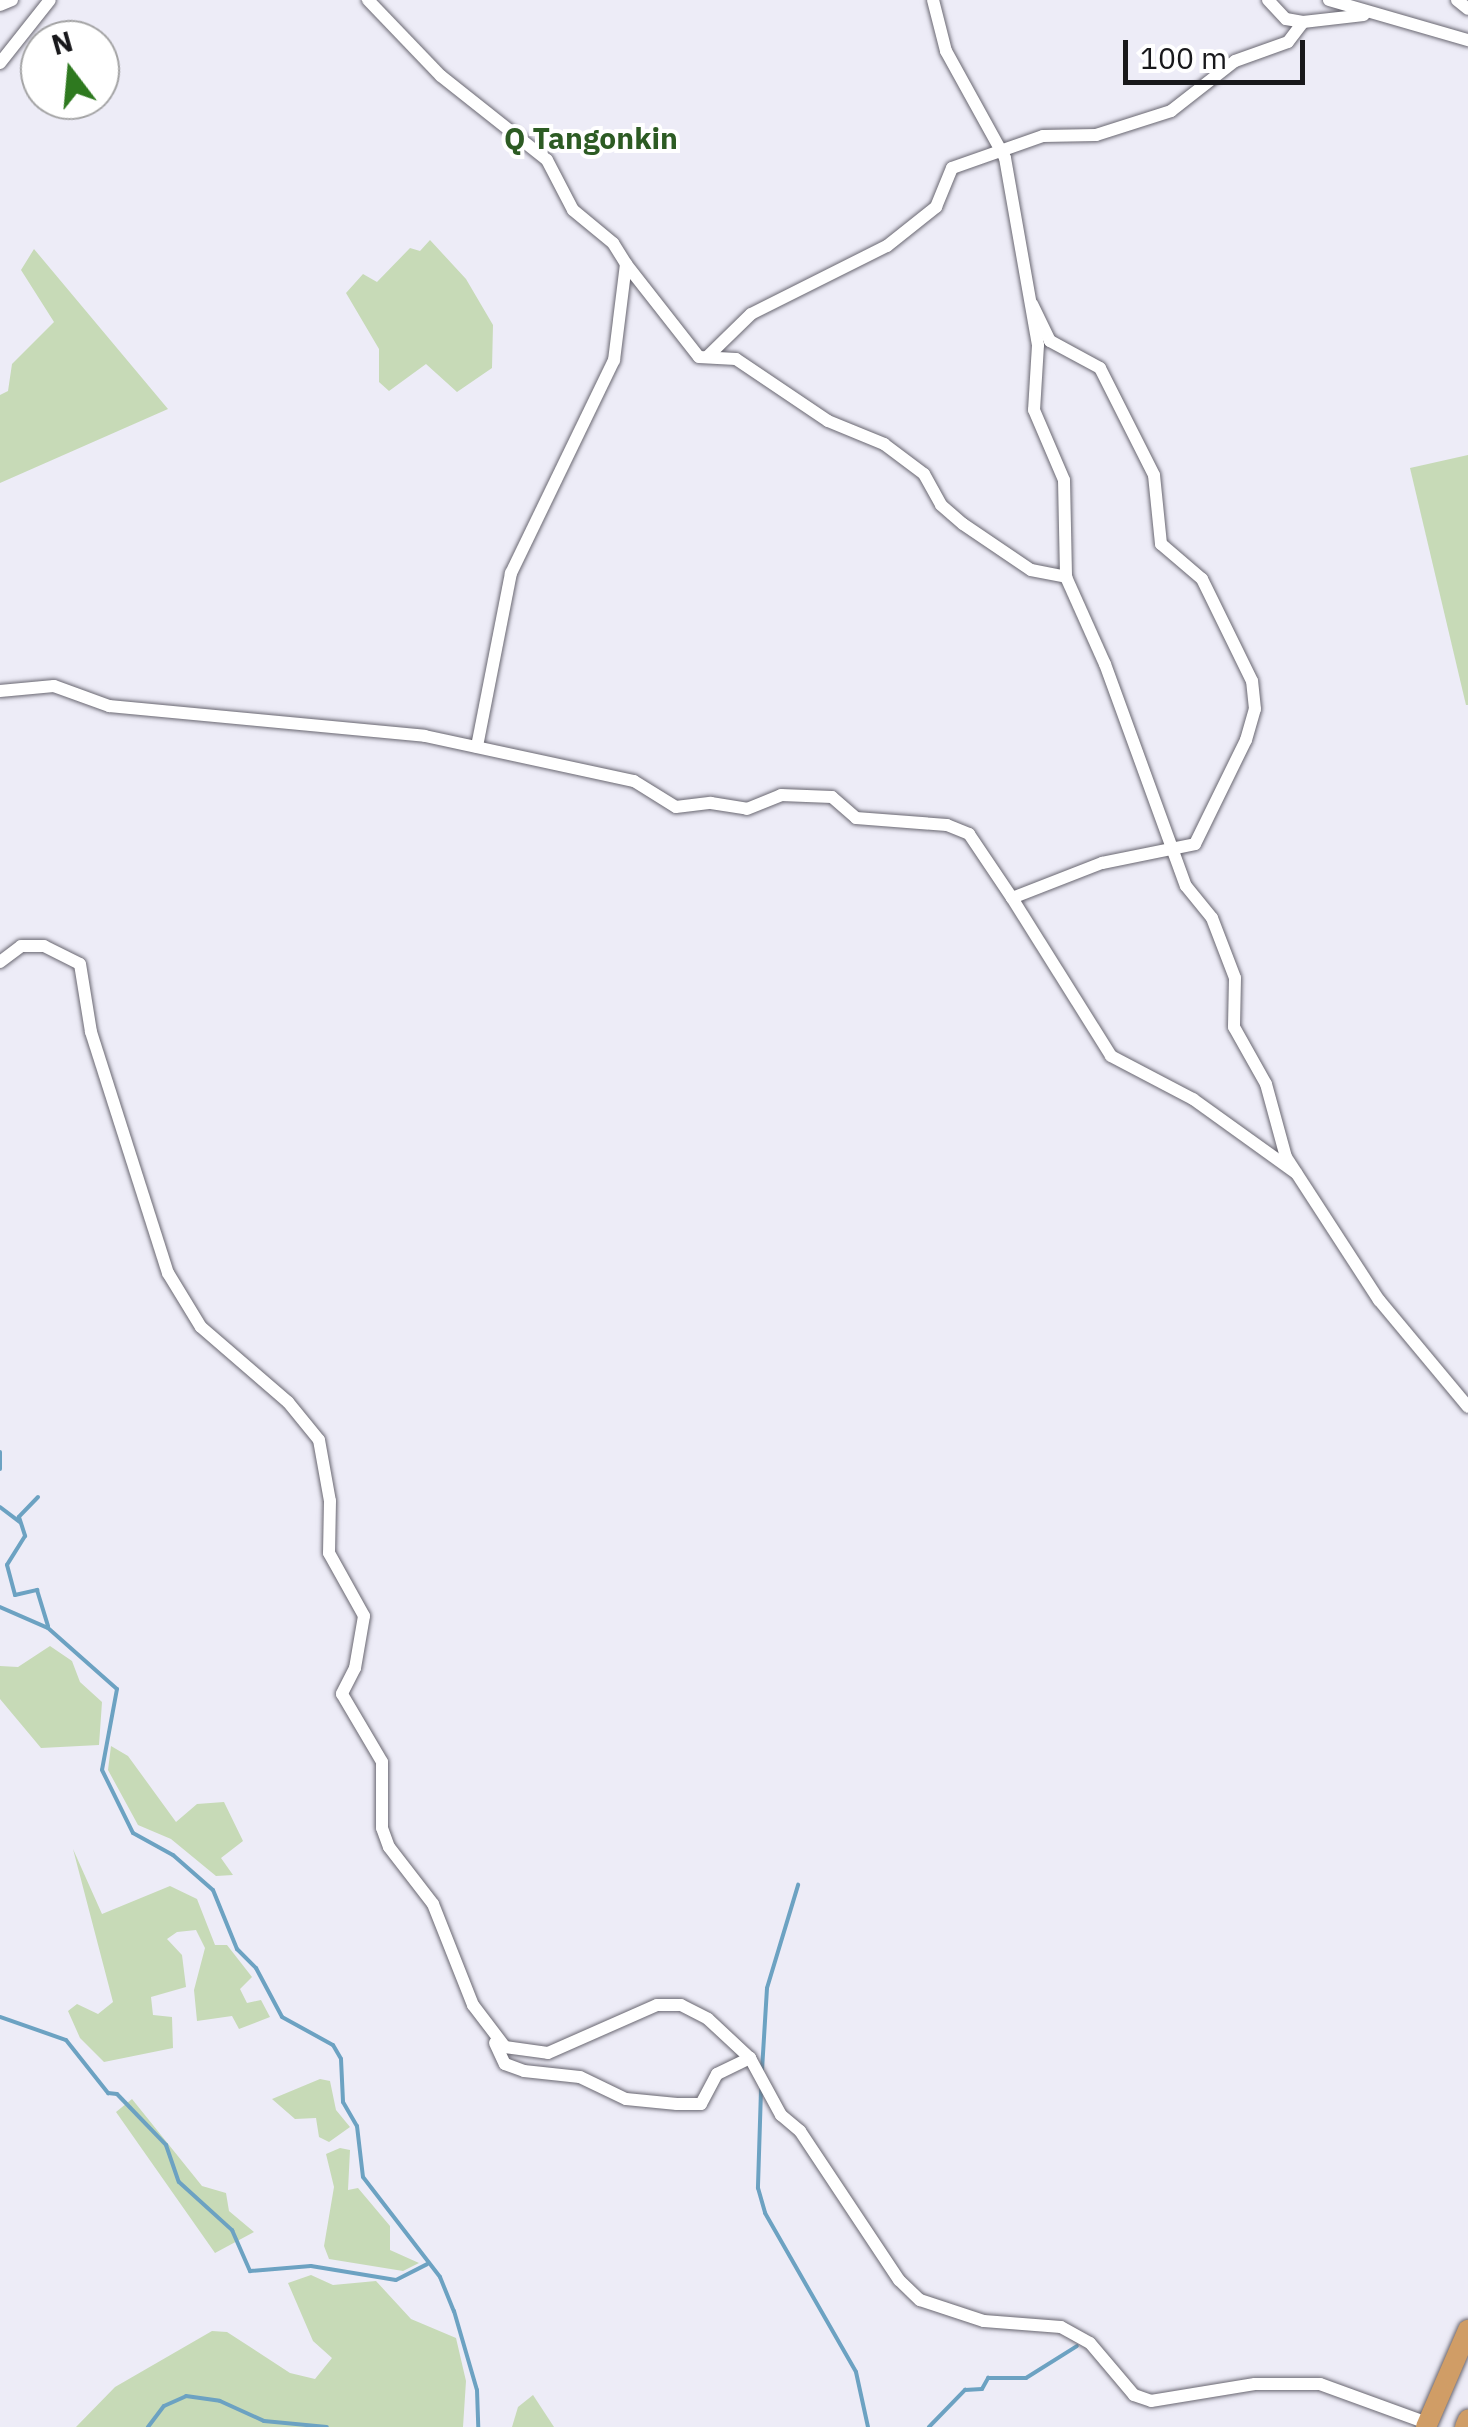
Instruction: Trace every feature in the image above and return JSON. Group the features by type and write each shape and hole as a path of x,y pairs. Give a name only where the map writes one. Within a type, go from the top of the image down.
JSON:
{"highway":[{"path":"1427,2425 1468,2330"},
{"path":"1465,2427 1468,2420"}],"street":[{"path":"0,6 12,0"},
{"path":"0,63 50,0"},
{"path":"368,0 440,76 547,160 573,210 613,242 692,349 708,356 736,359 828,421 884,444 924,474 940,505 963,524 1031,570 1066,577"},
{"path":"932,0 946,51 1001,148 1038,345 1031,392 1041,438 1064,480 1066,577 1186,886 1212,918 1235,978 1234,1028 1266,1084 1286,1157 1302,1176 1379,1300 1468,1407"},
{"path":"1268,0 1286,18 1303,22 1340,14 1386,16"},
{"path":"1328,0 1468,40"},
{"path":"1457,0 1468,9"},
{"path":"708,356 750,314 887,246 936,207 952,168 1043,136 1096,135 1171,111 1235,61 1288,42 1303,22"},
{"path":"477,747 511,573 614,360 626,264"},
{"path":"1012,898 1102,864 1174,848 1202,835 1246,740 1255,709 1252,681 1202,579 1161,544 1154,475 1100,368 1050,341 1032,304"},
{"path":"0,692 54,686 109,706 388,732 477,747 634,782 676,807 711,803 748,809 781,795 832,798 856,818 947,825 970,834 1110,1056 1193,1100 1276,1165 1302,1176"},
{"path":"0,962 21,946 44,946 80,964 91,1032 168,1273 202,1327 268,1383 319,1440 330,1500 329,1553 364,1616 355,1668 342,1694 382,1762 382,1828 389,1847 448,1930 465,1988 504,2064 580,2076 626,2099 701,2104 717,2074 750,2058"},
{"path":"490,2031 505,2047 548,2053 669,2003 708,2019 750,2058 781,2115 800,2131 900,2280 920,2300 951,2314 1061,2326 1090,2344 1134,2395 1151,2401 1255,2384 1320,2384 1427,2425"}],"green space":[{"path":"430,240 466,279 493,325 492,368 457,392 426,364 389,391 379,382 379,349 346,293 363,274 377,282 410,248 420,251"},
{"path":"34,249 168,409 0,483 0,395 8,391 12,364 54,322 21,270"},
{"path":"1468,455 1468,705 1466,705 1410,468"},
{"path":"50,1646 72,1661 80,1682 102,1702 99,1745 41,1748 0,1699 0,1666 18,1667"},
{"path":"111,1746 128,1756 176,1822 197,1804 224,1802 243,1841 221,1858 233,1875 216,1876 171,1839 138,1825 108,1770"},
{"path":"73,1849 102,1914 170,1886 197,1899 215,1945 227,1945 252,1977 240,1989 247,2003 261,2000 270,2017 239,2029 232,2016 197,2021 194,1990 205,1948 196,1930 177,1932 167,1939 182,1955 186,1987 151,1997 153,2015 172,2017 173,2048 104,2062 80,2038 68,2011 77,2004 98,2014 113,2002"},
{"path":"320,2079 330,2081 336,2110 350,2127 329,2142 319,2137 316,2118 295,2119 272,2099"},
{"path":"132,2099 202,2186 226,2193 229,2211 254,2232 215,2253 116,2112"},
{"path":"340,2148 350,2150 348,2190 358,2188 390,2226 390,2250 419,2263 403,2271 329,2259 324,2246 334,2187 326,2154"},
{"path":"311,2275 333,2285 376,2281 411,2319 456,2338 466,2381 463,2427 76,2427 115,2387 212,2331 227,2332 290,2373 315,2379 332,2358 313,2341 288,2283"},
{"path":"533,2395 554,2427 512,2427 518,2407"}],"waterway":[{"path":"0,1452 0,1469"},
{"path":"38,1497 19,1517 25,1536 7,1565 15,1595 37,1590 48,1626"},
{"path":"0,1507 20,1522"},
{"path":"0,1607 48,1628 117,1689 102,1770 133,1833 173,1855 213,1890 237,1949 256,1968 282,2017 333,2045 341,2059 343,2102 357,2126 363,2177 440,2277 477,2390 478,2427"},
{"path":"762,2070 767,1988 798,1885"},
{"path":"0,2017 66,2040 108,2093 117,2094 166,2145 179,2182 232,2230 250,2271 311,2266 396,2280 427,2264"},
{"path":"761,2090 758,2188 765,2213 856,2372 868,2427"},
{"path":"929,2427 965,2390 982,2389 988,2378 1026,2378 1077,2346"},
{"path":"148,2427 164,2406 186,2396 220,2401 264,2421 327,2427"}],"district":[{"name":"Q Tangonkin","path":"591,138"}]}
